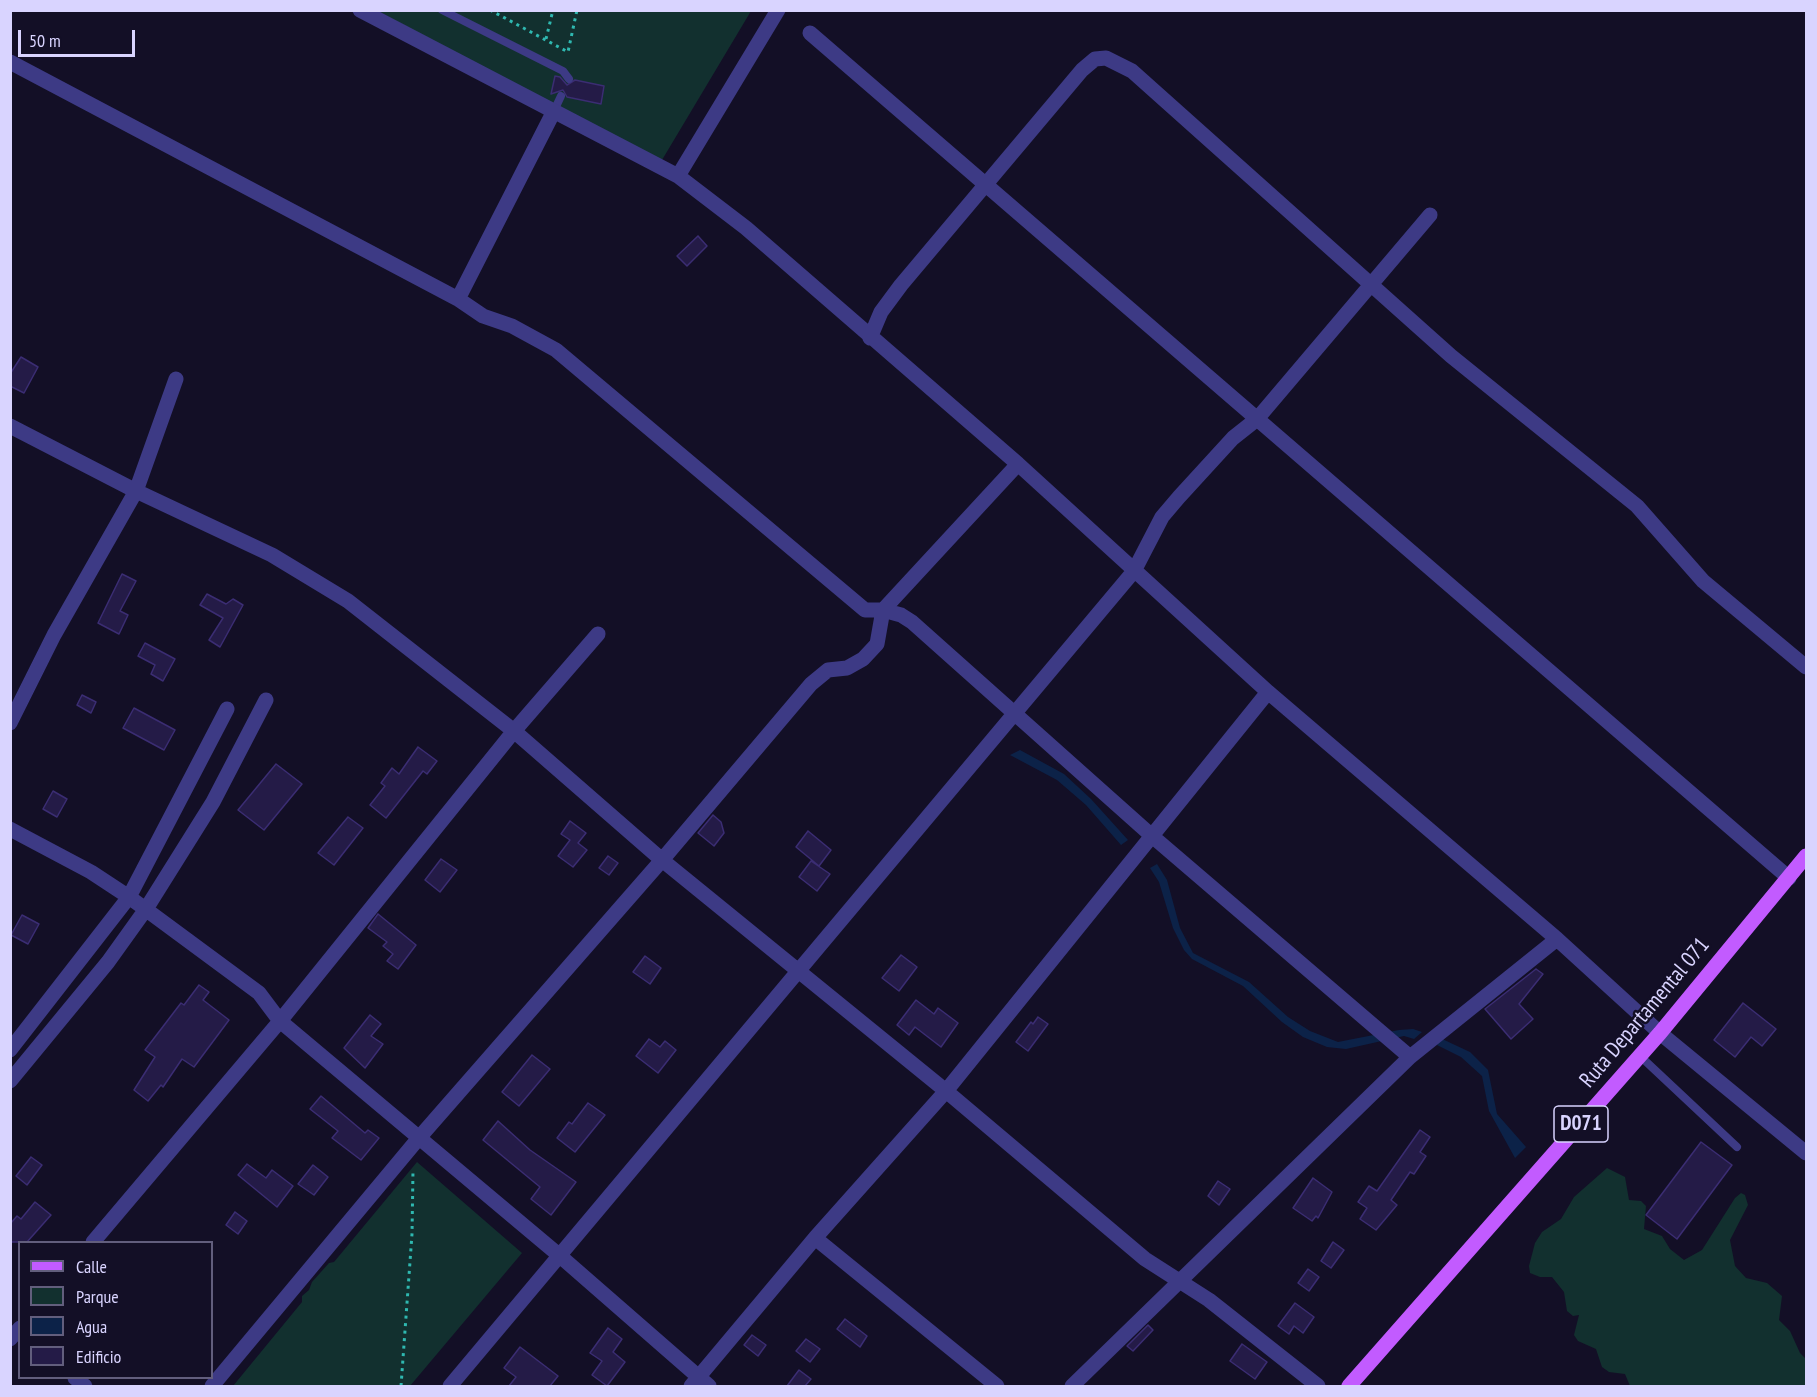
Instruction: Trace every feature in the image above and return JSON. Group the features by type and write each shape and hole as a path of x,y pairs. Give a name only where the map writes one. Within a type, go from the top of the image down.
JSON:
{"main road":[{"name":"Ruta Departamental 071","path":"1349,1386 1640,1056 1789,878 1804,864"}],"street":[{"path":"360,10 553,113 678,176 746,228 870,338 1018,464 1268,692 1557,939 1660,1033 1806,1153"},
{"path":"678,176 778,10"},
{"path":"810,33 1789,878"},
{"path":"870,338 881,312 901,285 1082,70 1095,59 1106,58 1131,71 1451,356 1637,506 1703,581 1806,667"},
{"path":"10,62 458,299 483,316 512,326 556,350 711,478 849,598 865,610 883,610 901,615 912,622 1152,836 1410,1058"},
{"path":"458,299 553,113"},
{"path":"450,1386 1134,571 1162,518 1179,496 1233,438 1257,419 1430,215"},
{"path":"10,723 54,634 136,491 176,379"},
{"path":"10,426 136,491 272,555 348,601 514,731 662,860 946,1091 1145,1259 1209,1300 1318,1386"},
{"path":"212,1386 418,1139 662,860 811,684 828,670 847,668 863,659 877,644 883,610 1018,464"},
{"path":"94,1241 280,1022 514,731 598,634"},
{"path":"10,829 91,872 129,897 259,993 280,1022 560,1256 699,1383 815,1238 946,1091 1268,692"},
{"path":"10,1081 108,962 146,909 213,802 266,700"},
{"path":"10,1050 129,897 227,709"},
{"path":"1072,1386 1410,1058 1557,939"},
{"path":"815,1238 997,1386"}],"lane":[{"path":"442,10 563,71 569,79"},
{"path":"553,113 561,96"},
{"path":"1640,1056 1737,1147"}],"path":[{"path":"490,10 568,52 577,10"},
{"path":"546,39 553,10"},
{"path":"401,1386 412,1234 413,1163"}],"green space":[{"path":"378,11 751,11 662,160 527,92"},
{"path":"417,1162 522,1253 410,1386 233,1386 302,1302 302,1296 309,1290 312,1282 329,1263 334,1262"},
{"path":"1607,1168 1625,1177 1629,1200 1641,1201 1646,1206 1644,1229 1662,1236 1670,1249 1684,1260 1702,1250 1735,1198 1741,1193 1745,1195 1748,1205 1730,1240 1735,1266 1746,1278 1767,1283 1782,1296 1779,1320 1790,1331 1800,1353 1806,1359 1806,1386 1630,1386 1625,1374 1609,1372 1602,1367 1596,1349 1578,1341 1574,1335 1579,1315 1573,1316 1567,1311 1564,1292 1552,1277 1540,1277 1530,1273 1529,1266 1535,1243 1542,1232 1561,1219 1574,1197"}],"water":[{"path":"1020,750 1064,774 1091,799 1128,840 1121,845 1086,805 1057,780 1010,755"},
{"path":"1157,864 1167,880 1180,928 1193,953 1249,982 1288,1017 1310,1031 1338,1042 1399,1030 1413,1029 1422,1032 1414,1039 1404,1036 1346,1049 1327,1047 1303,1037 1282,1022 1243,986 1192,959 1184,950 1173,928 1159,882 1150,868"},
{"path":"1440,1038 1470,1052 1488,1070 1497,1114 1526,1147 1515,1158 1489,1111 1482,1076 1461,1057 1437,1045"}],"building":[{"path":"555,76 560,77 567,85 575,80 604,86 601,104 567,97 563,90 551,94"},
{"path":"698,236 707,246 687,266 677,256"},
{"path":"21,357 38,367 24,393 10,386 10,374"},
{"path":"122,574 136,581 120,611 128,615 119,634 98,623"},
{"path":"207,594 226,604 233,599 243,605 220,647 209,640 223,618 200,605"},
{"path":"145,643 175,659 163,681 151,674 155,665 138,656"},
{"path":"82,695 96,702 91,713 77,705"},
{"path":"134,708 175,730 164,750 123,728"},
{"path":"418,747 437,761 427,774 423,771 386,818 370,805 385,786 381,783 392,768 399,774"},
{"path":"276,764 302,784 264,830 238,810"},
{"path":"53,791 67,799 57,817 43,809"},
{"path":"713,815 721,822 724,833 714,846 698,833"},
{"path":"348,817 363,828 334,865 318,853"},
{"path":"570,821 586,833 578,843 587,850 573,867 558,856 570,840 561,834"},
{"path":"808,831 831,850 819,866 796,847"},
{"path":"608,856 618,863 609,875 599,868"},
{"path":"441,859 457,870 440,892 425,880"},
{"path":"811,861 830,874 817,891 799,877"},
{"path":"378,914 416,945 398,969 387,961 393,954 383,946 387,942 368,928"},
{"path":"22,915 39,924 28,944 11,935"},
{"path":"901,955 917,967 899,991 882,978"},
{"path":"645,956 661,968 650,984 633,972"},
{"path":"1536,969 1543,974 1519,1004 1533,1019 1511,1039 1485,1009"},
{"path":"199,985 209,992 203,1000 229,1020 194,1067 182,1059 163,1087 161,1085 148,1101 134,1090 155,1057 145,1050 181,1003 184,1005"},
{"path":"916,1000 934,1014 938,1008 958,1023 941,1047 915,1027 909,1035 897,1025"},
{"path":"1743,1003 1776,1029 1762,1046 1751,1037 1735,1057 1714,1040"},
{"path":"370,1015 381,1024 371,1036 383,1044 365,1068 344,1048"},
{"path":"1038,1017 1048,1024 1028,1051 1016,1042 1031,1022 1033,1024"},
{"path":"649,1039 660,1047 665,1041 676,1050 658,1073 636,1056"},
{"path":"532,1055 550,1069 519,1106 502,1092"},
{"path":"321,1096 365,1133 368,1130 379,1138 361,1160 332,1138 338,1131 310,1109"},
{"path":"588,1103 605,1115 575,1152 557,1138 569,1122 572,1124"},
{"path":"498,1121 530,1150 576,1182 551,1215 531,1199 540,1187 483,1140"},
{"path":"1420,1130 1430,1137 1420,1152 1426,1156 1414,1174 1410,1172 1391,1200 1397,1205 1376,1230 1360,1219 1367,1208 1358,1202 1369,1186 1377,1191"},
{"path":"1701,1142 1732,1165 1677,1239 1646,1215"},
{"path":"31,1157 42,1165 27,1185 16,1176"},
{"path":"247,1164 266,1178 272,1170 293,1186 277,1207 238,1175"},
{"path":"313,1165 328,1177 314,1195 298,1184"},
{"path":"1313,1178 1332,1192 1318,1218 1316,1216 1312,1221 1293,1208"},
{"path":"1218,1181 1230,1189 1219,1205 1208,1196"},
{"path":"35,1202 51,1215 28,1241 10,1242 10,1224 17,1216 21,1219"},
{"path":"235,1212 247,1221 238,1234 226,1225"},
{"path":"1333,1242 1344,1250 1331,1268 1321,1261"},
{"path":"1308,1269 1319,1277 1309,1291 1298,1283"},
{"path":"1295,1303 1314,1317 1303,1333 1294,1326 1289,1334 1278,1326"},
{"path":"845,1319 867,1336 860,1347 837,1329"},
{"path":"1148,1325 1153,1330 1133,1351 1127,1346"},
{"path":"608,1328 622,1339 613,1352 625,1362 607,1386 592,1375 602,1361 590,1353"},
{"path":"752,1335 766,1345 758,1356 744,1345"},
{"path":"806,1339 820,1349 810,1362 796,1351"},
{"path":"1242,1344 1267,1362 1255,1379 1230,1361"},
{"path":"520,1347 558,1376 550,1386 509,1386 516,1377 504,1368"},
{"path":"799,1370 811,1379 805,1386 787,1386"}]}
